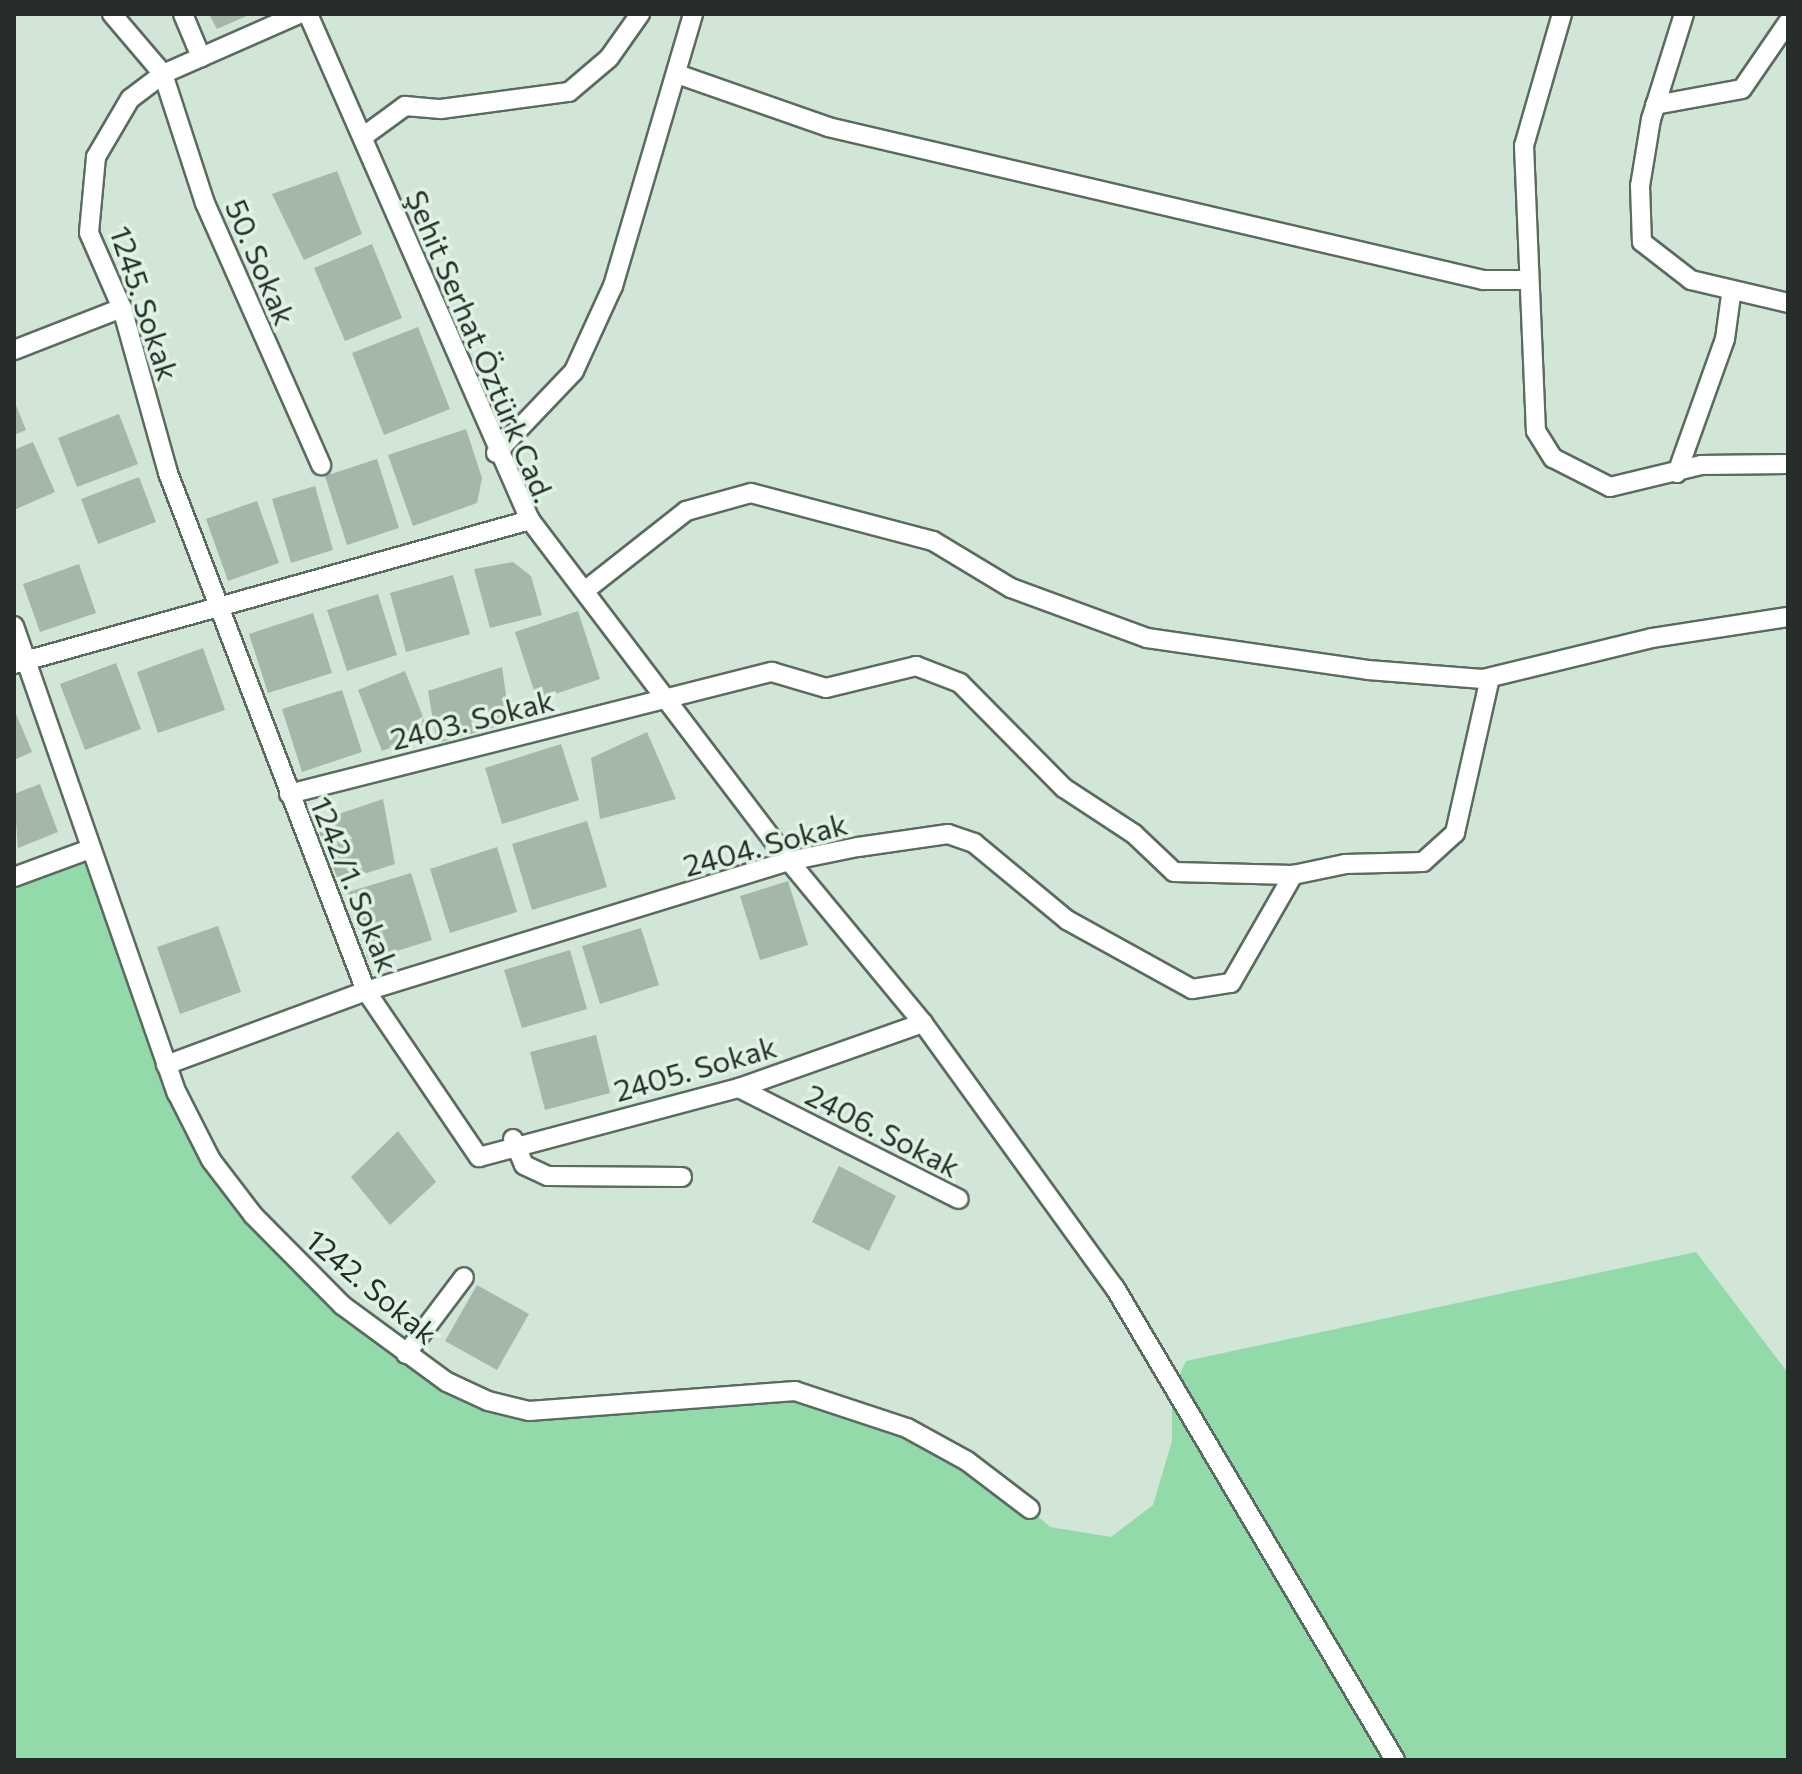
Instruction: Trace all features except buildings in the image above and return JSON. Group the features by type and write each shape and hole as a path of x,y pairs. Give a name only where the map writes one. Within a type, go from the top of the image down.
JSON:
{"street":[{"path":"112,14 163,74"},
{"path":"183,14 201,57"},
{"name":"1245. Sokak","path":"223,610 168,473 122,308 89,233 96,157 130,99 163,74 299,14"},
{"name":"Şehit Serhat Öztürk Cad.","path":"21,662 223,610 530,520 496,453 364,136 308,14"},
{"path":"364,136 405,106 441,109 569,92 609,58 640,14"},
{"path":"496,453 574,371 613,286 693,14"},
{"path":"1562,14 1524,146 1525,280 1536,431 1553,458 1610,487 1701,465 1788,464"},
{"path":"1684,14 1655,105 1640,186 1642,242 1666,267 1731,295 1788,303"},
{"path":"1655,105 1742,89 1788,22"},
{"name":"50. Sokak","path":"163,74 205,203 321,465"},
{"path":"677,74 828,127 1483,280 1525,280"},
{"path":"1677,473 1725,339 1731,295"},
{"path":"14,350 122,308"},
{"path":"587,589 686,511 751,493 933,541 1011,588 1147,638 1368,670 1490,678 1652,638 1788,617"},
{"path":"530,520 587,589 789,861 923,1023 1115,1288 1395,1760"},
{"name":"1242/1. Sokak","path":"223,610 289,794 366,991 479,1157"},
{"name":"1242. Sokak","path":"14,626 21,662 166,1065 211,1160 253,1215 342,1305 406,1354 460,1388 529,1411 795,1391 907,1428 967,1461 1030,1509"},
{"name":"2403. Sokak","path":"289,794 772,672 826,688 916,666 960,683 1064,788 1134,834 1174,872 1293,875 1345,864 1423,862 1455,833 1490,678"},
{"name":"2404. Sokak","path":"166,1065 366,991 789,861 948,834 1000,861 1067,920 1192,989 1231,983 1293,875"},
{"path":"14,877 90,849"},
{"name":"2405. Sokak","path":"479,1157 739,1088 923,1023"},
{"name":"2406. Sokak","path":"739,1088 959,1199"},
{"path":"513,1139 524,1165 548,1176 682,1177"},
{"path":"406,1354 464,1277"}],"path":[{"path":"14,1759 46,1760"}],"green space":[{"path":"90,849 166,1065 253,1215 406,1354 529,1411 755,1390 861,1409 1001,1483 1050,1527 1111,1537 1153,1505 1172,1441 1172,1391 1186,1361 1696,1252 1788,1373 1788,1760 14,1760 14,877"}]}
